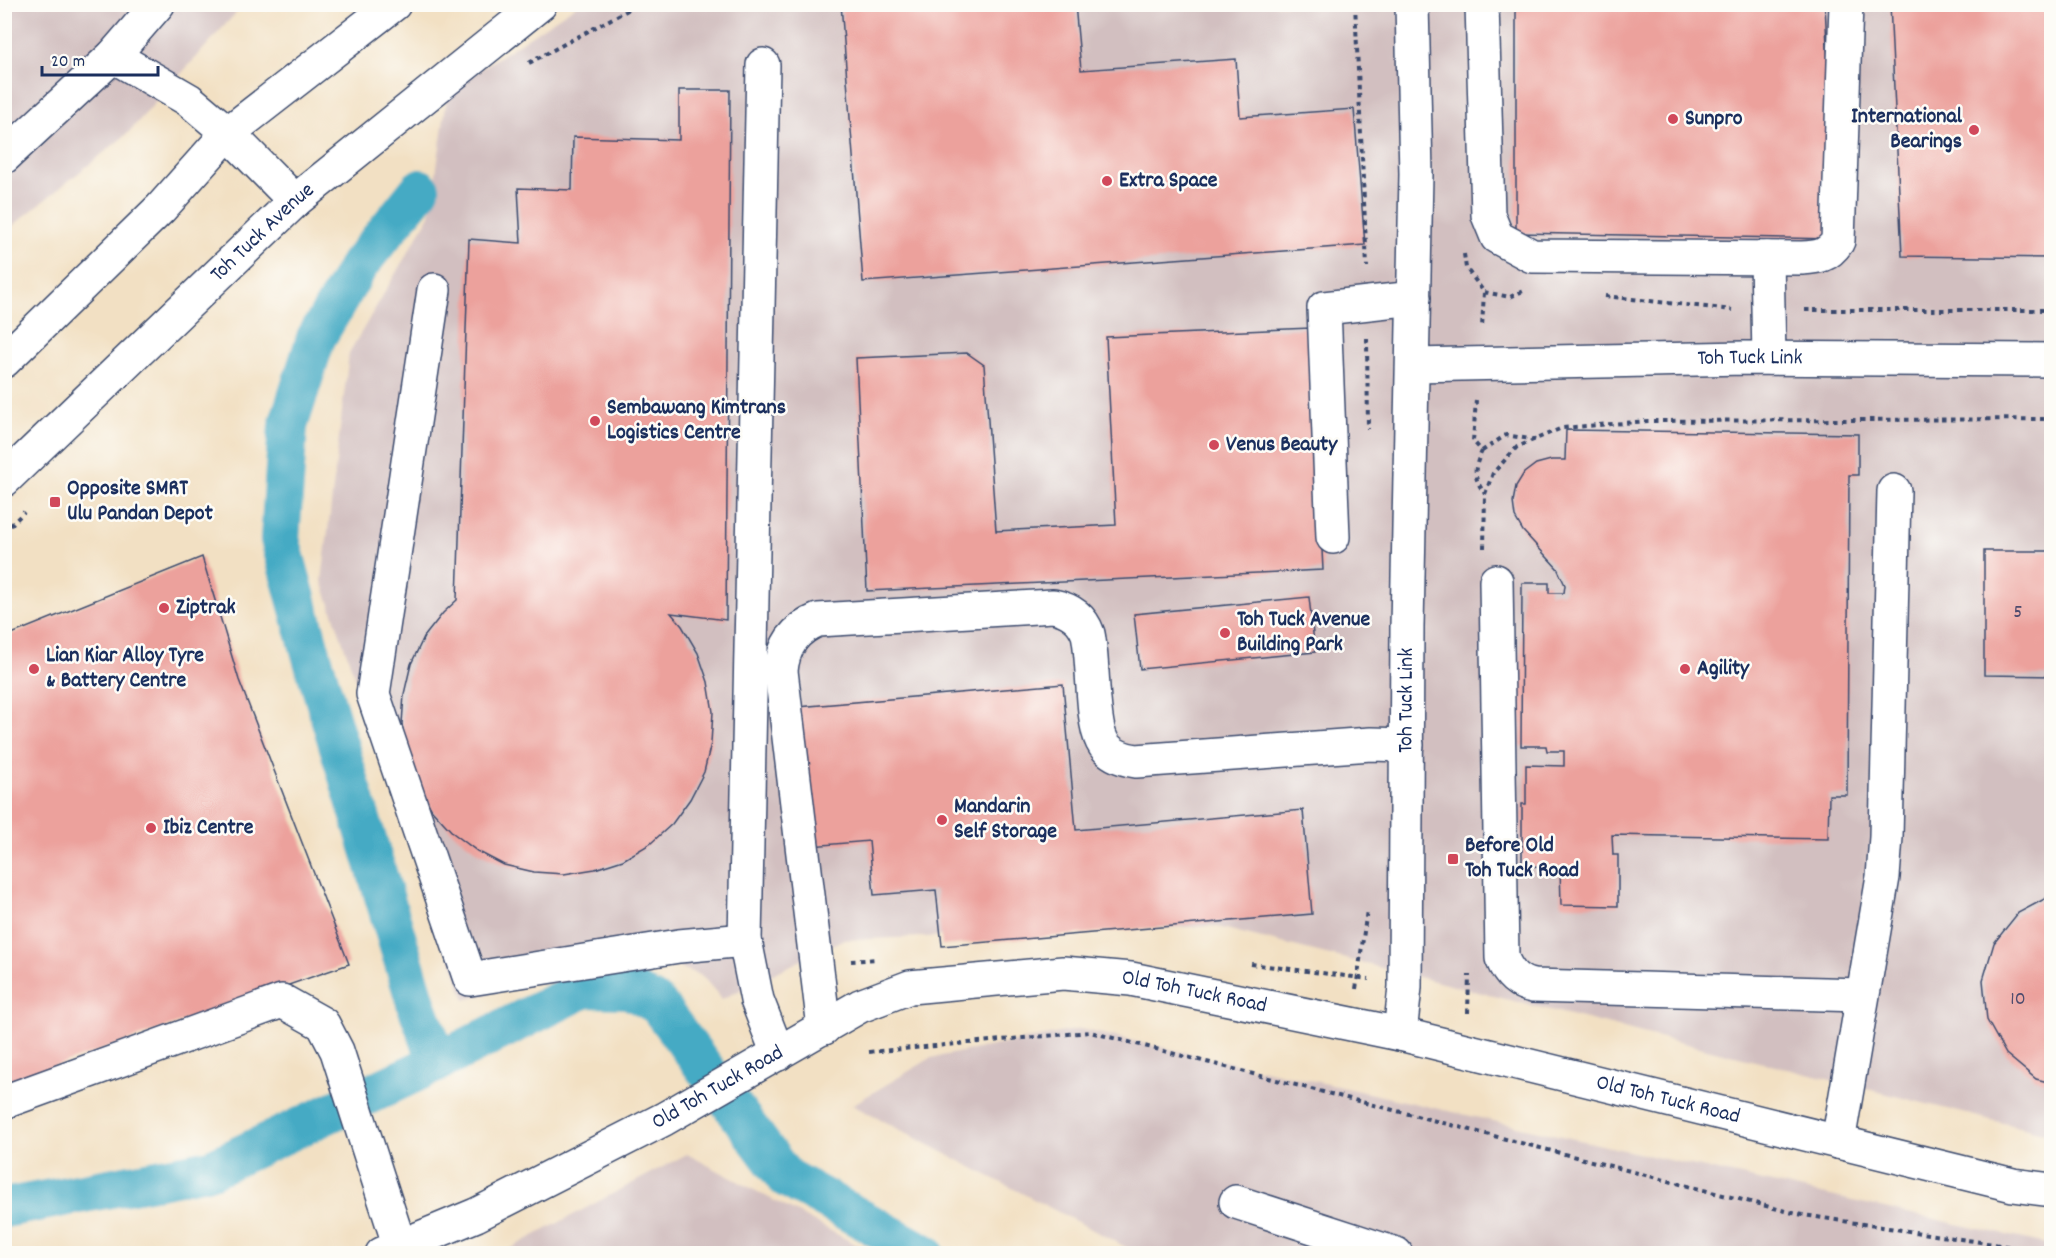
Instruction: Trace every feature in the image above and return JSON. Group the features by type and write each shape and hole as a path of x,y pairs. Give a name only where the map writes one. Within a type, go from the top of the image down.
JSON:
{"street":[{"path":"4,157 113,56 158,4"},
{"path":"4,361 161,208 228,133 394,4"},
{"name":"Toh Tuck Avenue","path":"4,480 295,201 540,4"},
{"name":"Toh Tuck Link","path":"1400,1034 1405,987 1414,365 1416,174 1412,4"},
{"path":"1482,4 1488,215 1497,237 1532,256 1767,258 1819,257 1831,252 1838,241 1846,4"},
{"path":"113,56 189,100 228,133 295,201"},
{"path":"763,65 745,940 757,1000 778,1054"},
{"path":"1767,258 1769,358"},
{"path":"434,290 373,694 471,979 678,946 745,940"},
{"path":"1333,537 1324,308 1414,298"},
{"name":"Toh Tuck Link","path":"1414,365 1769,358 2052,360"},
{"path":"1838,1142 1882,877 1886,837 1894,491"},
{"path":"1496,581 1503,958 1512,975 1518,981 1533,986 1861,995"},
{"path":"824,1028 782,671 786,647 802,628 810,623 818,620 1041,607 1065,609 1082,621 1088,634 1102,741 1116,756 1125,759 1136,761 1371,744 1407,745"},
{"name":"Old Toh Tuck Road","path":"391,1250 476,1215 664,1119 860,1006 910,987 1063,973 1131,979 1400,1034 2013,1185 2052,1190"},
{"path":"4,1102 282,1001 323,1024 336,1051 370,1157 391,1250"},
{"path":"1236,1202 1396,1254"}],"path":[{"path":"525,65 639,4"},
{"path":"1484,292 1510,297 1532,287"},
{"path":"1485,494 1493,472 1505,457 1517,447 1562,428 1648,421 2052,419"},
{"path":"1482,451 1506,435 1537,440"},
{"path":"4,532 30,506"},
{"path":"870,1052 1090,1032 1797,1214 2052,1252"}],"shaded area":[{"path":"5,5 243,5 127,134 5,232"},
{"path":"577,5 2051,5 2051,1135 1214,926 842,940 722,999 702,976 640,952 465,1000 322,581 349,353 430,215 448,91"},
{"path":"1080,1029 2051,1245 2051,1253 1137,1253 852,1105 931,1058"},
{"path":"687,1154 872,1253 502,1253"}],"building":[{"name":"Extra Space","path":"841,4 1075,4 1081,70 1236,59 1240,117 1354,109 1365,245 863,282"},
{"name":"Sunpro","path":"1516,4 1825,4 1836,239 1516,233"},
{"name":"International Bearings","path":"1890,4 2052,4 2052,258 1902,256"},
{"name":"Sembawang Kimtrans Logistics Centre","path":"679,90 730,90 726,620 671,613 682,626 698,653 708,682 713,712 711,743 704,772 690,799 672,824 650,844 623,860 595,869 564,874 534,872 504,865 477,851 453,833 432,810 417,784 406,755 402,724 404,694 411,664 424,637 457,600 469,239 521,243 518,188 572,190 573,137 679,140"},
{"name":"Venus Beauty","path":"1311,328 1323,570 867,591 856,358 967,353 984,365 996,531 1116,525 1106,337"},
{"name":"Agility","path":"1566,430 1858,434 1858,475 1849,475 1847,795 1829,795 1828,839 1612,835 1613,855 1618,855 1618,906 1561,905 1560,867 1522,866 1522,804 1526,804 1526,765 1564,766 1564,751 1547,751 1546,746 1521,746 1522,583 1549,583 1549,593 1564,593 1565,585 1557,568 1523,531 1515,517 1513,502 1516,486 1524,473 1536,464 1551,460 1565,460"},
{"path":"1984,551 2052,551 2052,676 1984,675"},
{"name":"Ibiz Centre","path":"202,557 239,680 349,964 4,1084 4,637"},
{"name":"Toh Tuck Avenue Building Park","path":"1309,597 1315,652 1140,669 1134,614"},
{"name":"Mandarin Self Storage","path":"1063,684 1076,830 1303,810 1312,914 942,946 936,890 874,895 869,841 811,846 798,707"},
{"path":"2052,895 2052,1083 2036,1079 2006,1054 1987,1020 1983,980 1994,943 2018,913"}],"waterway":[{"path":"420,189 359,265 316,338 288,426 280,539 312,657 417,1006 438,1062 585,988 629,989 658,1005 785,1177 925,1254"},
{"path":"4,1208 211,1169 438,1062"}],"place":[{"name":"Sunpro","path":"1673,119"},
{"name":"International Bearings","path":"1974,130"},
{"name":"Extra Space","path":"1107,181"},
{"name":"Sembawang Kimtrans Logistics Centre","path":"595,421"},
{"name":"Venus Beauty","path":"1214,445"},
{"name":"Opposite SMRT Ulu Pandan Depot","path":"55,502"},
{"name":"Ziptrak","path":"164,608"},
{"name":"Toh Tuck Avenue Building Park","path":"1225,633"},
{"name":"Lian Kiar Alloy Tyre & Battery Centre","path":"34,669"},
{"name":"Agility","path":"1685,669"},
{"name":"Mandarin Self Storage","path":"942,820"},
{"name":"Ibiz Centre","path":"151,828"},
{"name":"Before Old Toh Tuck Road","path":"1453,859"}]}
